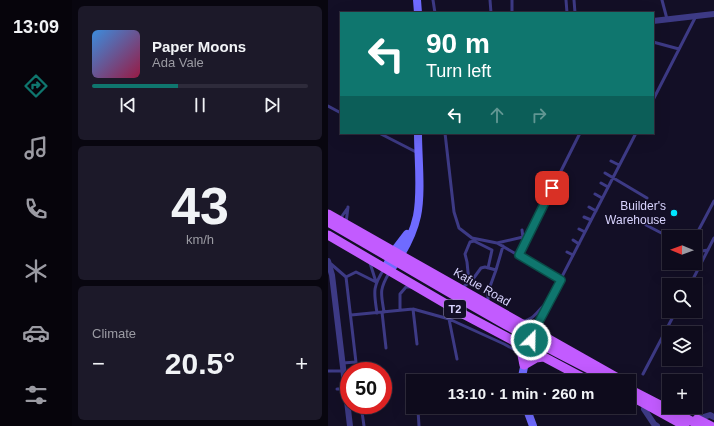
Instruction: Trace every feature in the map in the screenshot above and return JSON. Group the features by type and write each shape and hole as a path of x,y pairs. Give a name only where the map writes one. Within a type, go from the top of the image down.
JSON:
{"main road":[{"name":"Kafue Road","path":"328,214 611,374"},
{"name":"Kafue Road","path":"328,222 373,254 387,269 465,315 576,374"},
{"name":"Kafue Road","path":"328,228 373,254 416,276 500,326 587,374"},
{"name":"Kafue Road","path":"328,235 373,254"},
{"path":"524,347 524,365 543,357"},
{"name":"Kafue Road","path":"557,357 597,374"},
{"path":"636,388 662,400"},
{"path":"636,392 699,422 711,426"},
{"path":"636,400 685,426"},
{"path":"636,405 676,426"},
{"path":"686,414 699,422"}],"street":[{"path":"417,0 418,12"},
{"path":"654,21 714,14"},
{"path":"387,269 413,228 417,217 418,134"},
{"path":"329,262 332,275 341,362"},
{"path":"524,347 534,331"},
{"path":"522,374 524,365"},
{"path":"644,409 657,426"},
{"path":"348,414 350,426"},
{"path":"529,414 533,426"},
{"path":"699,422 710,415 714,418"}],"lane":[{"path":"433,0 435,12"},
{"path":"490,0 491,12"},
{"path":"512,0 512,12"},
{"path":"566,0 567,12"},
{"path":"574,0 575,12"},
{"path":"662,0 666,20"},
{"path":"654,98 696,16"},
{"path":"654,42 679,49"},
{"path":"328,106 340,112"},
{"path":"381,134 418,153"},
{"path":"445,134 454,212 459,228 472,238 503,246 561,280"},
{"path":"519,255 579,134"},
{"path":"534,331 635,134"},
{"path":"611,161 619,165"},
{"path":"605,173 647,198"},
{"path":"601,183 608,187"},
{"path":"595,194 602,198"},
{"path":"699,230 714,201"},
{"path":"589,207 596,210"},
{"path":"584,217 591,220"},
{"path":"646,225 662,233"},
{"path":"579,229 585,232"},
{"path":"524,245 522,230 529,234"},
{"path":"496,243 523,237"},
{"path":"694,278 714,238"},
{"path":"573,240 579,244"},
{"path":"469,282 465,254 470,242 474,241 492,250 488,268"},
{"path":"488,304 488,292 503,246"},
{"path":"702,251 708,250"},
{"path":"567,252 573,255"},
{"path":"373,254 376,282 374,292 377,313"},
{"path":"329,262 346,277 356,362"},
{"path":"460,289 469,282 480,268 485,267 496,270"},
{"path":"376,282 387,269"},
{"path":"386,348 380,292 387,269"},
{"path":"346,277 356,272 376,282"},
{"path":"400,310 400,294 406,286 419,288"},
{"path":"511,318 523,322 531,320 541,308 549,302"},
{"path":"351,315 413,309 449,319 519,351 524,365"},
{"path":"413,309 417,344"},
{"path":"540,318 541,328 550,340"},
{"path":"643,374 672,318"},
{"path":"449,319 457,359"},
{"path":"328,371 340,371"},
{"path":"362,414 364,426"},
{"path":"418,414 419,426"}],"place":[{"name":"Builder's Warehouse","path":"674,213"}],"route":[{"path":"531,340 534,331 561,280 519,255 552,188"}]}
